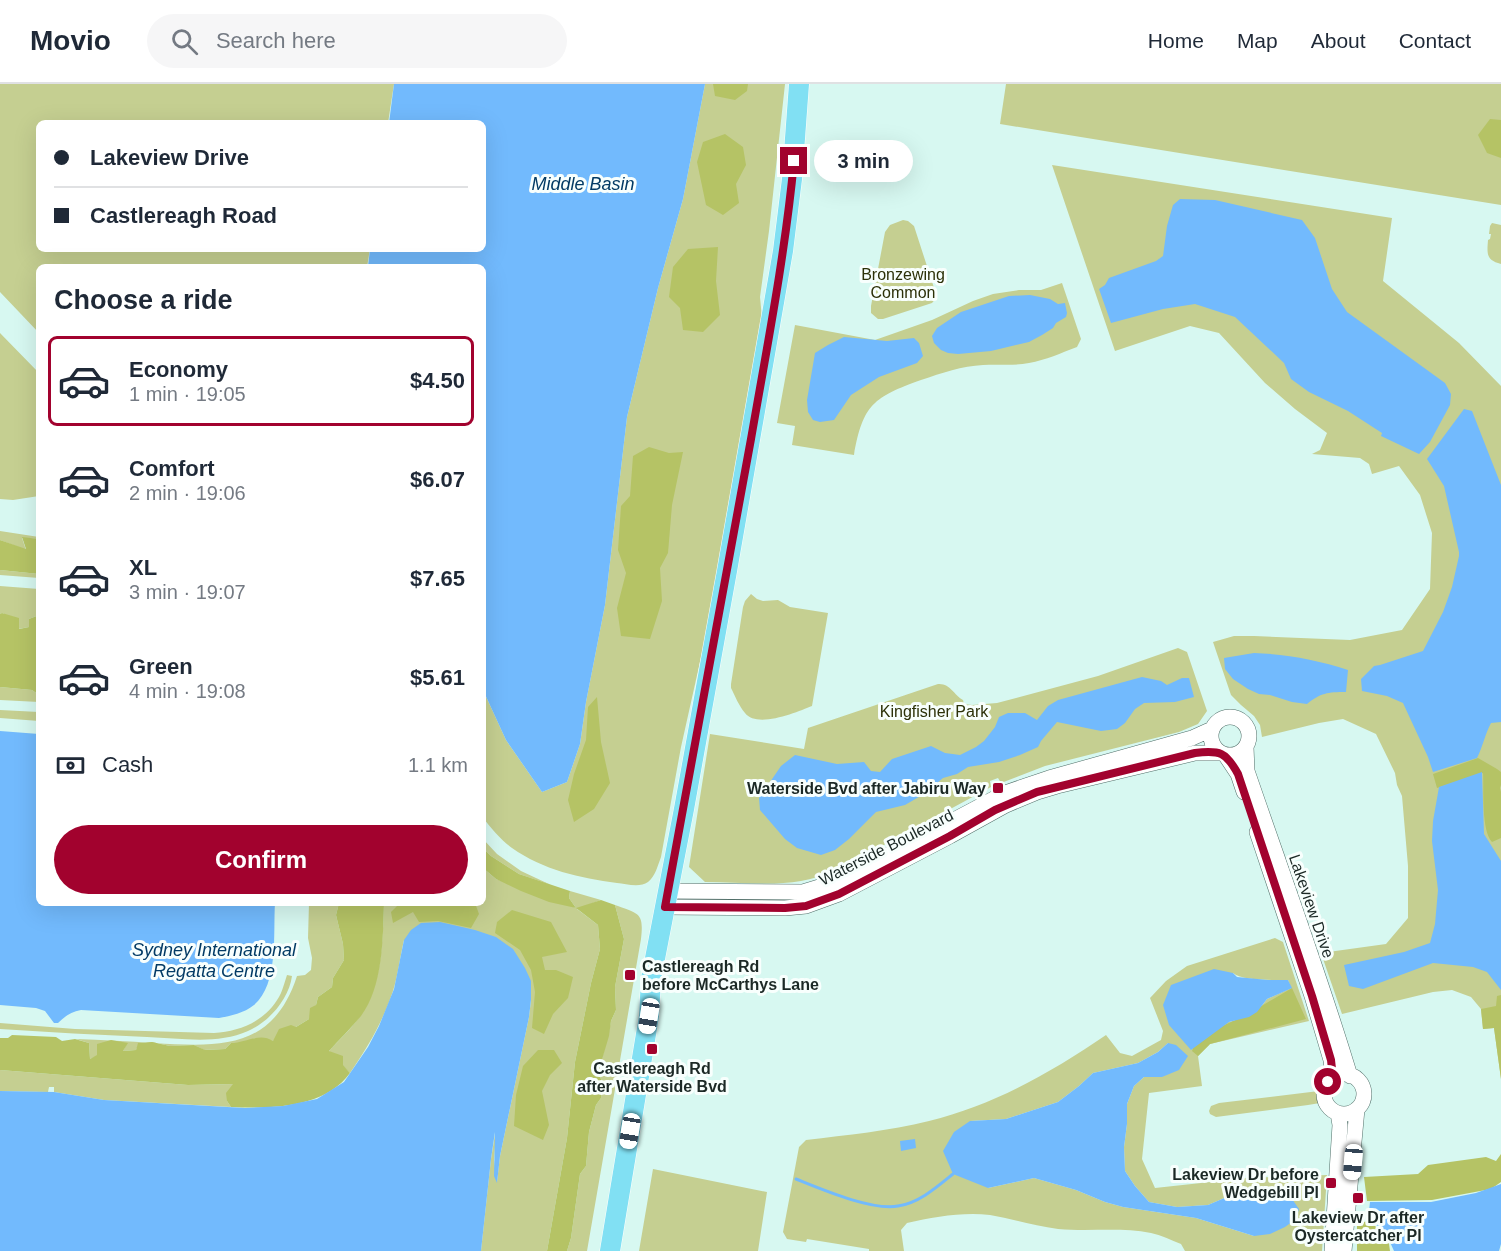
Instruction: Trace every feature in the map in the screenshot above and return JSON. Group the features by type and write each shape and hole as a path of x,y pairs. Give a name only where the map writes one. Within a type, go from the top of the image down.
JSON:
{"main road":[{"path":"610,1251 649,1016 651,979 727,572 783,251 800,84"},
{"path":"597,1251 637,1016 651,979"}],"street":[{"path":"1225,717 1237,718 1249,731 1249,742 1238,754 1223,754 1214,748 1210,741 1212,729 1225,717"},
{"name":"Waterside Boulevard","path":"666,899 803,892 839,881 1005,793 1048,778 1192,738 1212,729"},
{"name":"Lakeview Drive","path":"1246,747 1247,771 1306,960"},
{"name":"Waterside Boulevard","path":"666,899 785,908 806,906 839,894 995,810 1037,792 1195,753 1223,754"},
{"name":"Lakeview Drive","path":"1223,754 1238,774 1350,1076"},
{"name":"Lakeview Drive","path":"1319,997 1333,1078"},
{"path":"1344,1075 1358,1080 1364,1092 1362,1101 1351,1113 1338,1113 1328,1107 1324,1094 1328,1082 1333,1078 1344,1075"},
{"path":"1344,1251 1357,1109"},
{"path":"1332,1251 1341,1125 1338,1113"}],"green space":[{"path":"0,84 394,84 388,120 36,120 36,252 370,252 368,264 36,264 36,330 0,292"},
{"path":"705,84 785,84 760,297 762,319 716,590 681,747 661,857 650,880 645,884 633,885 576,876 536,862 508,845 486,821 486,697 506,740 542,792 567,782 580,744 605,605 627,417 658,288 683,199"},
{"path":"713,84 748,84 747,91 735,100 715,96"},
{"path":"1006,84 1501,84 1501,205 1000,124"},
{"path":"1490,119 1501,120 1501,158 1487,153 1478,135"},
{"path":"725,134 743,147 746,165 736,184 739,203 723,215 706,205 697,162 703,142"},
{"path":"1052,165 1392,218 1383,281 1459,343 1501,386 1501,1079 1494,1028 1483,1029 1481,1009 1471,997 1452,990 1433,992 1342,1014 1321,953 1386,944 1408,918 1408,866 1402,796 1395,773 1376,734 1343,719 1262,737 1260,725 1254,716 1231,695 1213,642 1234,636 1350,640 1402,630 1430,589 1432,533 1420,495 1399,466 1372,474 1369,464 1360,458 1312,454 1320,450 1327,433 1265,383 1219,333 1190,326 1115,351"},
{"name":"Bronzewing Common","path":"903,220 914,226 937,297 932,303 878,319 871,313 871,306 885,232 890,225"},
{"path":"1492,223 1501,225 1501,264 1492,261 1488,253"},
{"path":"718,247 716,281 720,315 703,332 683,330 680,308 669,297 673,267 688,249"},
{"path":"1062,283 1081,339 1077,347 1029,363 960,368 892,392 873,405 867,413 854,455 792,445 795,426 777,423 795,325 875,340 932,320 993,294 1019,290 1041,290"},
{"path":"0,333 36,370 36,496 13,500 0,499"},
{"path":"649,447 669,453 683,452 672,505 668,553 660,568 662,601 650,639 621,636 617,608 626,573 618,550 621,506 630,496 633,456"},
{"path":"0,531 36,537 36,539 22,538 26,550 0,540"},
{"path":"22,537 36,539 36,574 0,570 0,540 26,549"},
{"path":"0,570 36,574 36,578 0,575"},
{"path":"0,586 36,589 36,616 29,619 29,627 18,629 3,613 0,614"},
{"path":"751,594 763,601 778,600 790,607 828,613 812,706 777,718 758,720 745,713 739,704 731,684 743,607"},
{"path":"0,614 19,618 19,629 29,627 29,619 36,616 36,693 32,690 0,687"},
{"name":"Kingfisher Park","path":"1178,648 1187,652 1207,711 1198,724 1179,732 1045,766 1001,783 998,778 990,781 991,787 834,872 813,878 778,883 705,882 689,867 710,734 804,749 808,728 938,684 949,687 963,700 964,704 997,703 1098,676"},
{"path":"0,687 32,690 36,693 36,702 0,700"},
{"path":"597,697 601,742 610,783 594,809 574,822 568,800 586,740 588,707"},
{"path":"0,710 36,712 36,721 0,718"},
{"path":"1478,758 1501,772 1501,838 1492,842 1486,829 1483,773 1437,788 1433,774"},
{"path":"486,842 497,854 521,871 551,885 519,874 486,851"},
{"path":"486,851 519,874 570,891 569,898 576,908 549,902 496,879 486,871"},
{"path":"486,871 496,879 576,908 569,898 570,891 601,900 577,909 598,925 600,949 575,1062 567,1138 547,1251 481,1251 497,1122 494,1160 497,1182 500,1156 529,1017 530,981 404,940 393,991 385,1013 350,1073 329,1051 349,1030 367,1005 377,977 384,906 486,906"},
{"path":"601,900 615,905 624,939 615,987 616,1010 598,1073 603,1083 601,1098 596,1105 589,1132 586,1166 580,1174 571,1238 567,1251 547,1251 567,1138 575,1062 600,949 598,925 576,908"},
{"path":"615,905 638,915 642,924 641,939 587,1251 567,1251 580,1174 586,1166 589,1132 596,1105 601,1098 603,1083 598,1073 616,1010 615,987 624,939"},
{"path":"309,906 338,906 336,915 343,944 344,960 333,978 332,987 318,997 309,1019 273,1041 256,1038 231,1043 225,1049 204,1050 194,1045 170,1046 157,1043 201,1045 222,1043 241,1039 259,1031 274,1018 287,1000 297,976 305,975 311,970 312,958 308,938"},
{"path":"338,906 384,906 380,962 374,991 368,1004 361,1016 329,1051 343,1056 343,1065 350,1073 339,1085 312,1100 280,1106 231,1107 226,1093 233,1084 188,1085 0,1070 0,1038 8,1038 12,1035 56,1037 62,1041 75,1039 89,1043 90,1059 97,1055 97,1044 111,1040 128,1043 123,1051 136,1050 138,1043 152,1042 170,1046 194,1045 205,1050 225,1049 231,1043 258,1038 273,1041 279,1029 291,1025 296,1027 309,1019 310,1008 316,1005 318,997 332,987 333,978 344,960 343,944 336,915"},
{"path":"397,906 476,906 479,914 471,928 438,921 419,922 413,912 393,923 391,912"},
{"path":"512,910 551,922 567,952 542,957 545,970 556,970 573,977 568,998 553,1014 544,1034 532,1028 535,992 531,970 520,950 495,933 497,922"},
{"path":"1275,938 1283,942 1309,1021 1210,1044 1198,1056 1202,1086 1149,1093 1142,1159 1155,1188 1247,1178 1327,1175 1322,1251 1185,1251 1181,1244 1151,1233 1128,1230 1058,1229 980,1214 948,1216 907,1223 901,1230 904,1251 869,1251 869,1249 807,1239 806,1242 787,1239 783,1232 799,1147 806,1140 929,1121 976,1106 1022,1086 1065,1062 1106,1035 1120,1053 1132,1056 1161,1040 1163,1031 1150,998 1166,981 1187,966","holes":["1233,973 1251,979 1288,980 1291,988 1267,999 1257,1012 1249,1017 1229,1022","1168,1043 1162,1077 1144,1077 1134,1086 1127,1104 1125,1171 1149,1202 1177,1207 1208,1205 1243,1190 1254,1236 1196,1218 1123,1207 1034,1178 988,1188 970,1121 1006,1119 1058,1102 1093,1073 1138,1063 1158,1052"]},
{"path":"287,975 292,976 287,993 270,1016 248,1031 224,1038 185,1039 0,1029 0,1023 75,1029 224,1032 244,1027 269,1010 281,993"},
{"path":"1292,988 1306,1019 1210,1044 1198,1056 1192,1051 1197,1038 1248,1014"},
{"path":"1501,995 1501,1079 1494,1028 1483,1029 1481,1009 1496,1006 1497,996"},
{"path":"76,1039 115,1041 146,1042 139,1043 136,1050 123,1051 127,1043 90,1059 89,1043"},
{"path":"538,1050 554,1050 562,1063 550,1075 542,1091 549,1125 543,1140 514,1126 516,1095 523,1066"},
{"path":"0,1070 188,1085 234,1084 227,1101 231,1107 104,1100 54,1092 54,1087 49,1087 48,1092 0,1091"},
{"path":"1319,1091 1320,1103 1216,1117 1209,1111 1211,1106 1219,1103"},
{"path":"1501,1154 1501,1182 1491,1189 1432,1200 1367,1201 1364,1177 1418,1174 1428,1165 1486,1157 1496,1161"},
{"path":"653,1169 767,1192 758,1251 639,1251"},
{"path":"1369,1221 1388,1237 1390,1251 1357,1251 1357,1223"}],"water":[{"name":"Middle Basin","path":"394,84 705,84 683,199 658,288 627,417 605,605 580,744 567,782 542,792 506,740 486,697 486,264 368,264 370,252 486,252 486,120 389,120"},
{"path":"1180,199 1215,200 1302,220 1315,238 1332,289 1347,312 1445,383 1451,394 1450,405 1430,442 1419,454 1381,436 1382,433 1348,411 1309,392 1291,379 1284,363 1235,317 1195,304 1163,309 1111,323 1099,289 1109,278 1156,261 1163,256 1167,226 1173,205"},
{"path":"1030,295 1050,299 1058,304 1065,303 1066,317 1056,323 1053,328 1029,342 991,351 948,353 934,343 932,336 937,328 961,312 1009,296"},
{"path":"844,337 887,341 914,338 919,343 923,356 917,363 879,377 851,395 834,420 820,422 813,420 808,412 807,400 815,353"},
{"path":"1464,409 1472,411 1501,485 1501,722 1491,723 1477,758 1433,772 1403,703 1387,696 1362,691 1361,679 1374,666 1423,651 1443,612 1452,587 1459,552 1444,486 1427,459"},
{"path":"1254,653 1301,658 1348,670 1346,692 1325,694 1307,704 1259,694 1233,679 1225,669 1224,658"},
{"path":"1142,677 1161,681 1167,685 1182,678 1189,678 1194,697 1175,702 1144,703 1135,709 1125,723 1117,729 1101,731 1057,722 1038,747 999,762 968,767 957,774 943,778 924,794 905,805 876,812 835,850 821,855 797,848 785,839 760,810 759,798 781,766 795,755 837,764 864,762 871,771 880,772 892,759 931,746 945,753 960,755 984,741 995,727 999,717 1008,713 1025,713 1037,720 1048,706 1058,700"},
{"name":"Sydney International Regatta Centre","path":"0,731 36,734 36,906 275,906 273,957 268,984 254,1005 242,1012 219,1018 81,1010 54,1023 45,1011 36,1008 0,1005"},
{"path":"1482,772 1484,834 1501,861 1501,990 1487,972 1473,967 1433,963 1363,989 1349,986 1344,965 1404,952 1430,943 1435,924 1438,890 1432,841 1439,787"},
{"path":"440,922 496,937 513,949 531,981 529,1017 500,1156 497,1183 494,1176 495,1132 481,1251 0,1251 0,1091 54,1092 104,1100 245,1108 283,1106 317,1099 344,1082 368,1047 394,989 404,940 411,930 421,923"},
{"path":"1214,969 1233,973 1237,977 1288,980 1292,988 1267,999 1257,1012 1249,1017 1229,1022 1191,1050 1169,1025 1163,1005 1171,985"},
{"path":"1168,1043 1176,1045 1188,1056 1179,1070 1162,1077 1144,1077 1134,1086 1127,1104 1125,1171 1149,1202 1177,1207 1208,1205 1243,1190 1281,1192 1290,1196 1299,1209 1296,1219 1285,1227 1270,1234 1254,1236 1196,1218 1123,1207 1034,1178 988,1188 953,1174 943,1151 954,1132 970,1121 1006,1119 1058,1102 1093,1073 1138,1063 1158,1052"},
{"path":"915,1139 916,1148 901,1151 900,1141"},
{"path":"1501,1184 1499,1251 1394,1251 1385,1231 1368,1219 1370,1202 1431,1202 1476,1193"}],"waterway":[{"path":"796,1179 847,1198 887,1207 906,1204 920,1198 953,1174"}],"place":[{"name":"Waterside Bvd after Jabiru Way","path":"998,788"},
{"name":"Castlereagh Rd before McCarthys Lane","path":"630,975"},
{"name":"Castlereagh Rd after Waterside Bvd","path":"652,1049"},
{"name":"Lakeview Dr before Wedgebill Pl","path":"1331,1183"},
{"name":"Lakeview Dr after Oystercatcher Pl","path":"1358,1198"}],"route":[{"path":"794,161 771,323 665,907 785,908 806,906 839,894 995,810 1037,792 1159,760 1195,753 1220,753 1226,756 1238,774 1312,996 1331,1060 1333,1078 1328,1082"}]}
